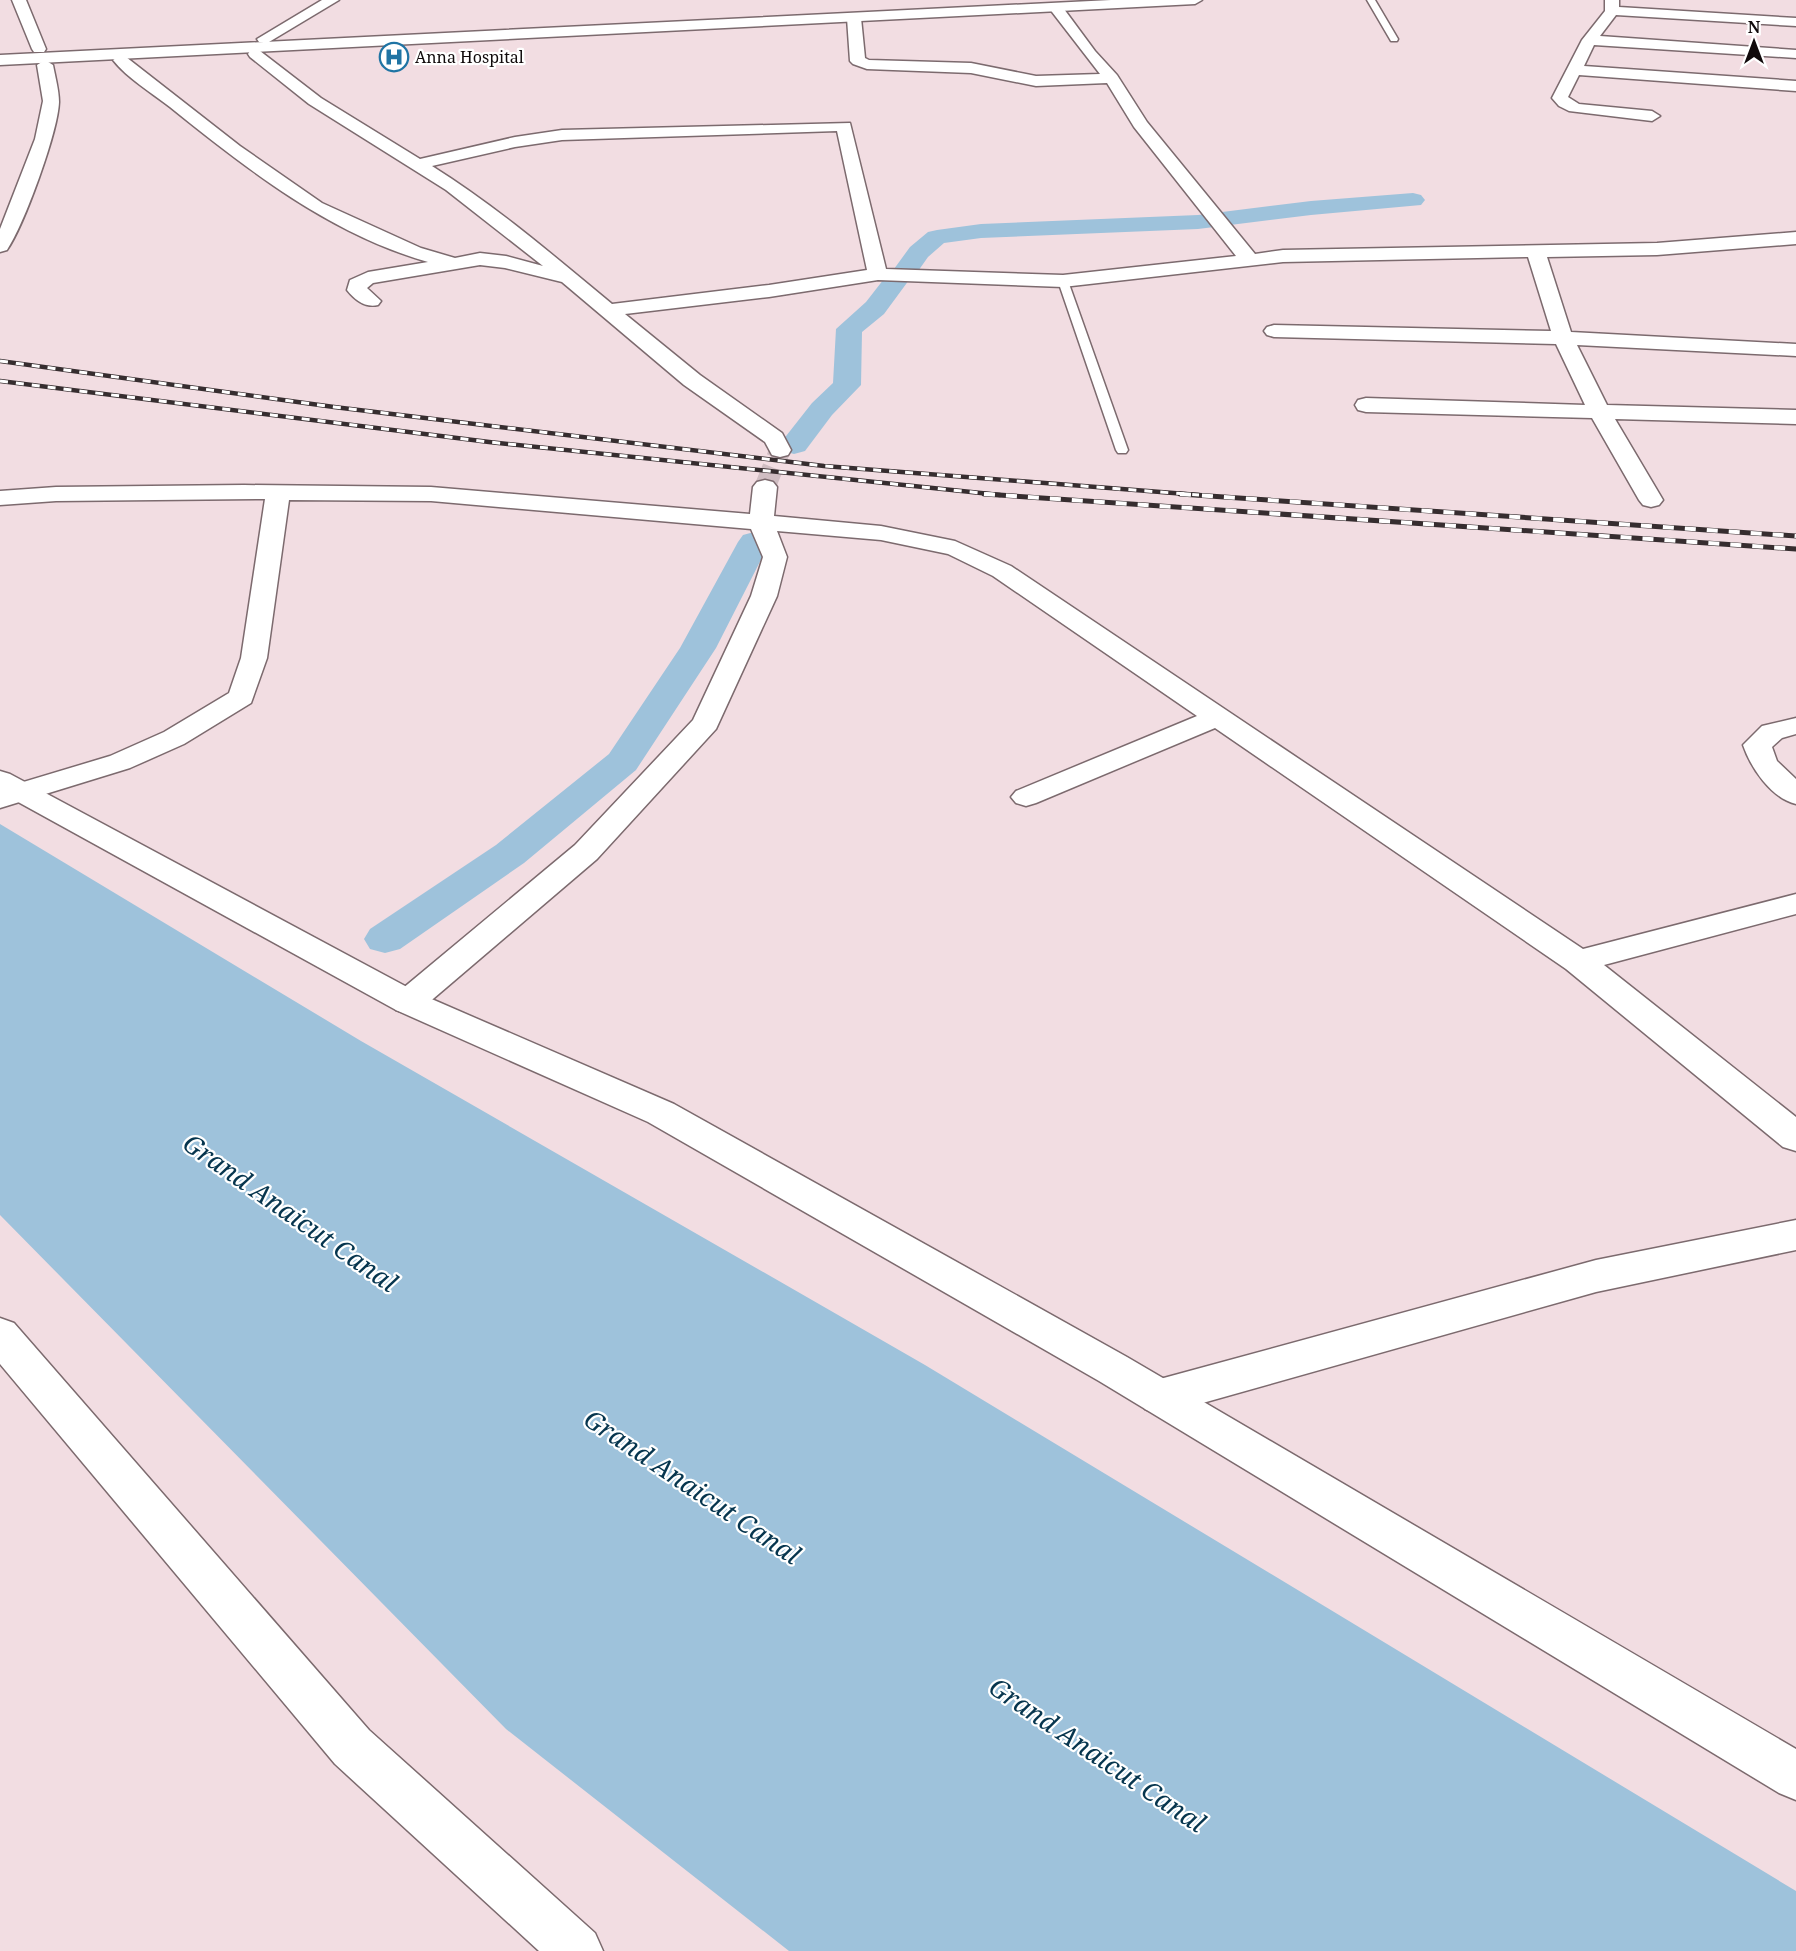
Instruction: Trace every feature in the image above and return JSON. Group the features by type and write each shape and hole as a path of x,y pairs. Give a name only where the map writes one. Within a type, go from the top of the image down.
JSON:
{"street":[{"path":"0,246 8,232 43,139 51,101 42,57 19,0"},
{"path":"0,51 42,57 121,60 259,46 332,0"},
{"path":"0,60 1195,0"},
{"path":"1652,116 1575,108 1564,103 1560,98 1589,40 1612,5 1796,22"},
{"path":"1056,8 1090,54 1112,78 1140,124 1249,259"},
{"path":"854,18 858,61 867,64 971,68 1036,81 1112,78"},
{"path":"0,67 42,57 511,30 554,33"},
{"path":"1589,40 1796,54"},
{"path":"259,46 315,101 452,186 528,244 692,380 774,438 780,450"},
{"path":"121,60 234,150 316,207 414,252 453,263"},
{"path":"1575,70 1767,92 1796,86"},
{"path":"416,165 515,142 562,135 844,126 878,274"},
{"path":"609,310 769,291 878,274 1063,281 1283,256 1657,249 1796,238"},
{"path":"1536,251 1563,338 1600,412 1651,500"},
{"path":"371,301 357,290 357,284 368,279 480,259 506,262 570,280"},
{"path":"1274,331 1563,338 1796,350"},
{"path":"1366,405 1796,417"},
{"path":"408,1002 586,852 706,723 764,596 775,557 761,523 765,487"},
{"path":"7,791 120,762 174,738 241,697 254,658 278,492"},
{"path":"0,498 56,494 278,492 431,494 881,532 955,548 1002,571 1578,962 1796,1137"},
{"path":"1026,797 1218,717"},
{"path":"1796,726 1772,732 1757,745 1764,764 1796,795"},
{"path":"7,791 408,1002 661,1113 1160,1397 1796,1776"},
{"path":"1578,962 1796,904"},
{"path":"1160,1397 1596,1276 1796,1235"},
{"path":"0,1335 352,1747 577,1951"}],"lane":[{"path":"1371,0 1394,39"},
{"path":"1063,281 1122,450"}],"water":[{"name":"Grand Anaicut Canal","path":"0,824 361,1041 925,1365 1796,1891 1796,1951 789,1951 506,1729 0,1215"}],"waterway":[{"path":"907,269 919,252 937,237 981,231 1198,222 1311,208 1413,200"},
{"path":"794,445 822,409 847,385 849,329 875,308 896,280"},
{"path":"385,939 510,854 623,762 698,648 754,542"}],"tunnel":[{"path":"765,487 780,450"}],"railway":[{"path":"0,361 334,407 824,466 1199,495"},
{"path":"0,381 489,442 1000,495"},
{"path":"984,494 1796,549"},
{"path":"1180,494 1796,536"}],"place":[{"name":"Anna Hospital","path":"394,57"}]}
